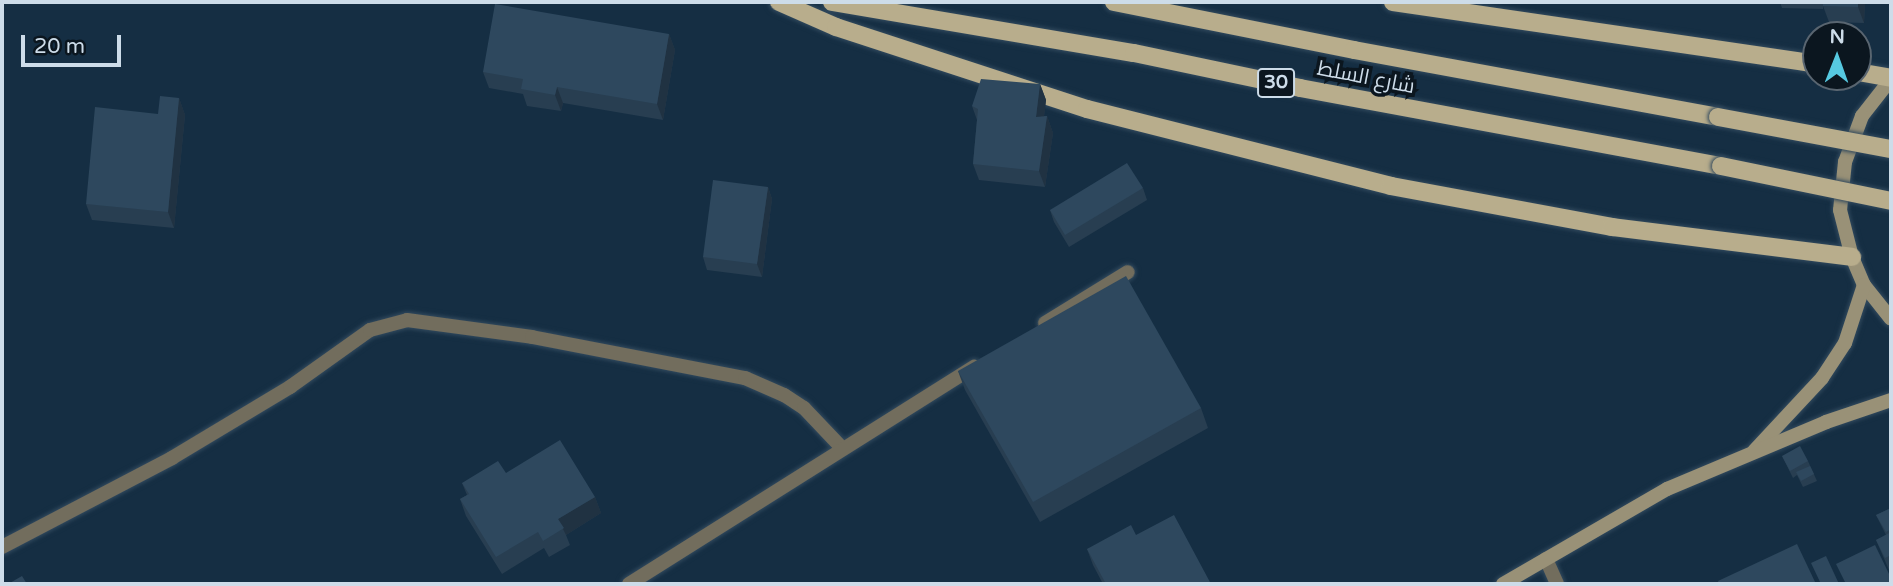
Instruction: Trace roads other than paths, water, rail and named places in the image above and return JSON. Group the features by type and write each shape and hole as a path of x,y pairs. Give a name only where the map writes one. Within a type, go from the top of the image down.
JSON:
{"main road":[{"path":"779,2 836,27 1087,109 1391,186 1612,227 1852,257"},
{"name":"شارع السلط","path":"832,2 1134,53 1300,88 1721,166 1891,201"},
{"name":"شارع السلط","path":"1114,2 1891,149"},
{"path":"1394,2 1802,62"},
{"path":"1872,75 1891,79 1862,116 1845,162 1840,209 1852,257 1864,285 1891,319"},
{"path":"1748,457 1822,378 1845,343 1864,285"},
{"path":"1503,584 1667,489 1826,422 1891,400"}],"street":[{"path":"1032,331 1128,272"},
{"path":"2,547 184,451 290,387 370,330 407,320 532,337 745,378 804,408 842,448"},
{"path":"629,584 985,360"},
{"path":"1546,559 1557,584"}]}
